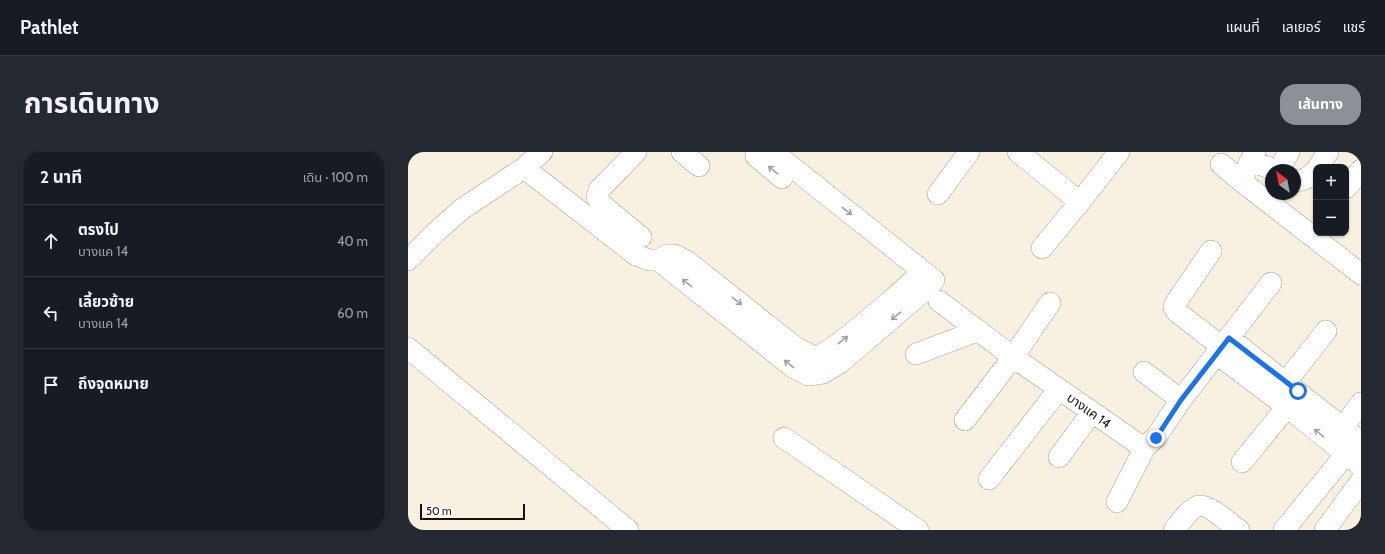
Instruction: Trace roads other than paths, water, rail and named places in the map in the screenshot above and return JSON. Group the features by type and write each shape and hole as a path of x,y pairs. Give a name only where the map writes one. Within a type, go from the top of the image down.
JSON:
{"street":[{"path":"408,260 462,209 524,168 542,152"},
{"path":"636,152 599,190 597,197 601,204 641,237"},
{"path":"682,152 699,166"},
{"path":"758,152 756,156 818,197"},
{"path":"773,152 818,197"},
{"path":"938,194 969,152"},
{"path":"1018,152 1080,202"},
{"path":"1042,248 1119,152"},
{"path":"1281,164 1289,152"},
{"path":"1320,164 1328,152"},
{"path":"1241,181 1253,157 1266,164"},
{"path":"1221,164 1241,181 1312,229 1361,274"},
{"path":"524,168 636,255 649,260 658,260 667,255 675,255 688,262 795,347 816,358 828,352 863,324 925,286"},
{"path":"1349,184 1361,170"},
{"path":"1301,180 1310,177 1313,174"},
{"name":"บางแค 14","path":"818,197 977,331 1141,446 1146,447"},
{"path":"1211,251 1177,301 1174,307 1177,312 1222,346 1287,407 1356,454"},
{"path":"1117,502 1146,447 1156,438 1181,400 1272,283"},
{"path":"965,420 1013,357 1050,303"},
{"path":"916,354 977,331"},
{"path":"1286,382 1326,331"},
{"path":"1222,346 1286,382 1343,427 1356,454"},
{"path":"408,348 628,530"},
{"path":"1144,372 1181,400"},
{"path":"989,479 1059,389"},
{"path":"1343,427 1361,404"},
{"path":"1242,462 1287,407"},
{"path":"1059,457 1092,412"},
{"path":"784,438 918,530"},
{"path":"1284,530 1356,454"},
{"path":"1325,530 1361,481"},
{"path":"1174,530 1190,511 1198,506 1206,506 1239,530"}]}
